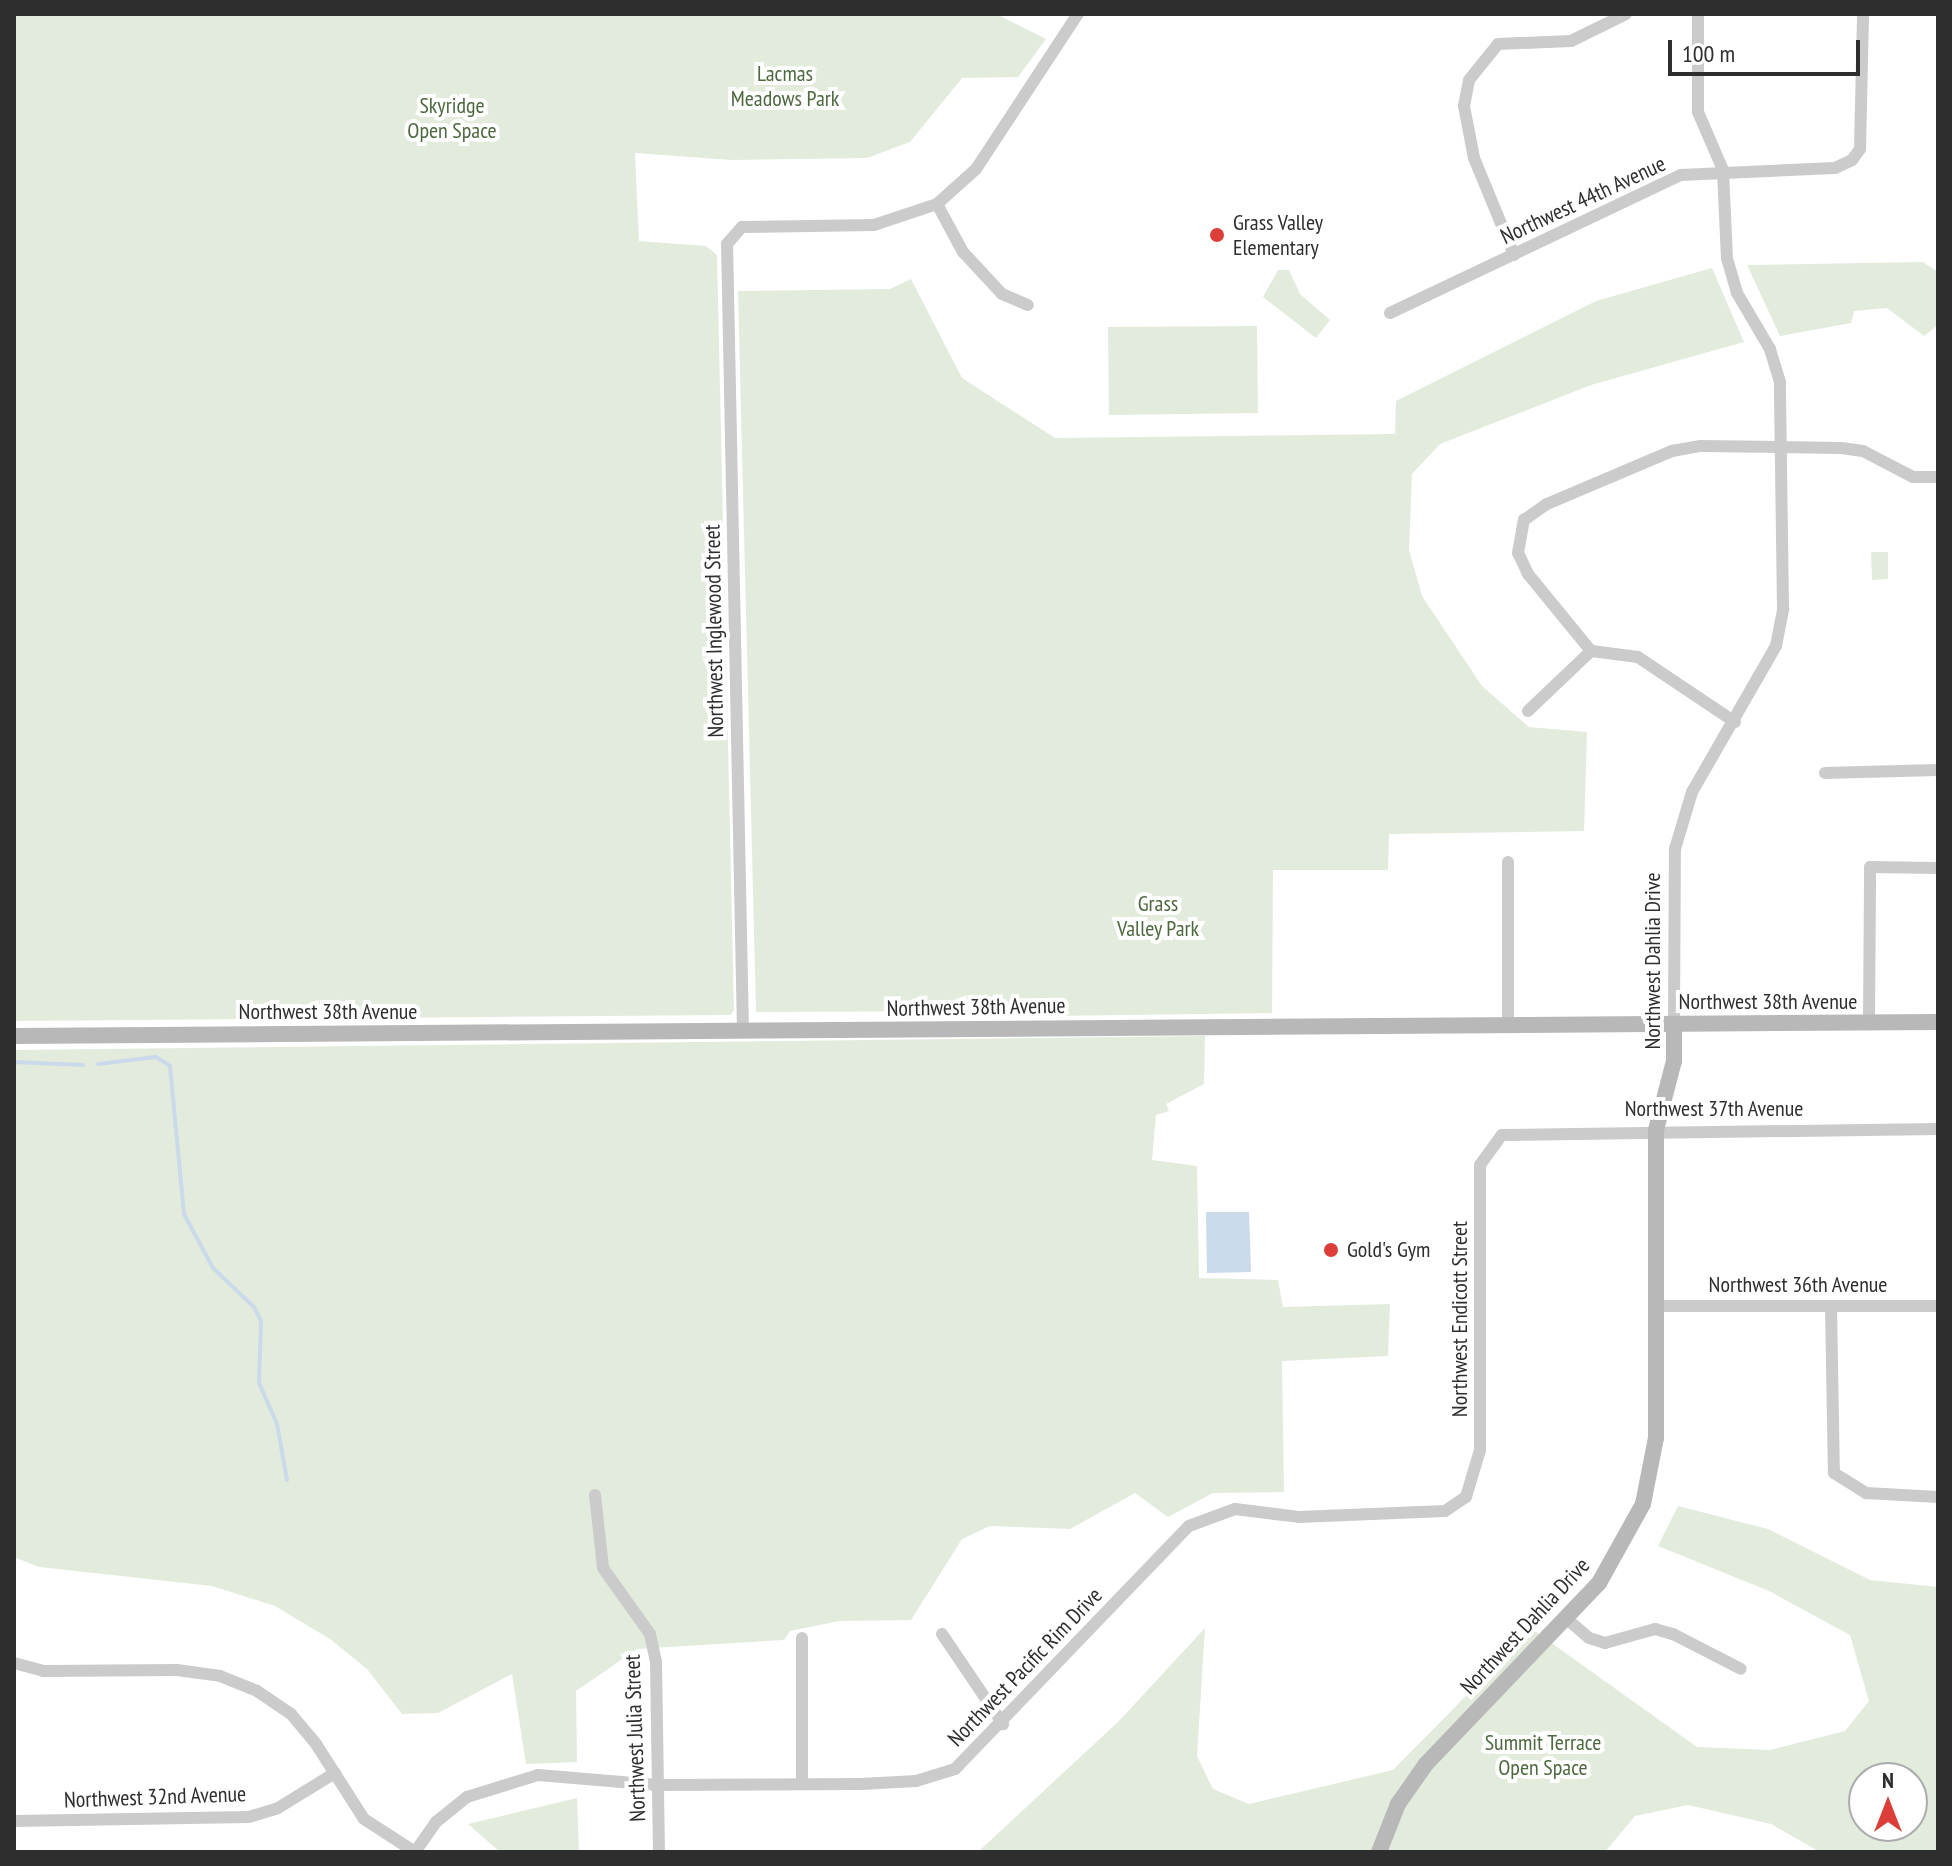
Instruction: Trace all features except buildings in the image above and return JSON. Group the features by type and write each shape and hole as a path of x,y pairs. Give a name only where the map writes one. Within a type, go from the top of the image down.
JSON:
{"street":[{"path":"1028,305 1002,294 963,252 937,204 976,169 1078,14"},
{"path":"1514,255 1474,158 1464,106 1469,80 1498,44 1571,41 1626,14"},
{"name":"Northwest Dahlia Drive","path":"1379,1852 1398,1804 1426,1764 1566,1618 1619,1555 1643,1504 1656,1438 1656,1130 1674,1061 1675,849 1692,792 1735,722 1781,629 1783,447 1780,382 1770,349 1737,293 1727,259 1723,170 1698,112 1698,14"},
{"name":"Northwest 44th Avenue","path":"1390,313 1681,175 1723,170 1835,168 1852,160 1861,136 1863,14"},
{"name":"Northwest Inglewood Street","path":"743,1032 726,254 733,231 874,225 937,204"},
{"path":"1735,722 1638,657 1591,651 1528,574 1518,553 1524,520 1547,504 1672,451 1783,447 1863,451 1913,477 1938,477"},
{"path":"1528,711 1591,651"},
{"path":"1825,773 1938,770"},
{"path":"1508,862 1508,1024"},
{"path":"1869,1023 1870,867 1938,868"},
{"name":"Northwest 38th Avenue","path":"14,1036 1938,1022"},
{"name":"Northwest 37th Avenue","path":"1493,1142 1515,1131 1938,1129"},
{"name":"Northwest Endicott Street","path":"1466,1497 1480,1450 1480,1165 1493,1142"},
{"name":"Northwest 36th Avenue","path":"1658,1306 1938,1306"},
{"path":"1831,1306 1829,1451 1841,1482 1866,1493 1938,1497"},
{"name":"Northwest Julia Street","path":"595,1495 603,1568 650,1634 653,1648 659,1852"},
{"name":"Northwest Pacific Rim Drive","path":"415,1852 436,1822 467,1797 515,1779 576,1775 658,1785 802,1784 916,1781 955,1769 1003,1724 1168,1544 1211,1515 1263,1509 1299,1517 1417,1516 1445,1511 1466,1497"},
{"path":"1566,1618 1589,1638 1605,1643 1655,1629 1673,1634 1741,1669"},
{"path":"942,1634 1003,1724"},
{"path":"802,1638 802,1784"},
{"path":"14,1663 43,1671 177,1670 220,1676 257,1691 291,1714 335,1773 364,1819 415,1852"},
{"name":"Northwest 32nd Avenue","path":"14,1821 249,1817 278,1808 335,1773"}],"green space":[{"path":"14,14 996,14 1046,39 1018,77 962,78 910,142 867,158 731,160 635,153 639,241 706,246 717,255 734,1011 730,1015 14,1021"},
{"path":"1923,262 1938,272 1938,325 1924,336 1887,308 1854,311 1851,323 1780,336 1747,265"},
{"name":"Grass Valley Park","path":"1712,268 1744,342 1591,385 1440,444 1412,474 1409,550 1422,596 1482,686 1529,727 1587,732 1584,831 1389,834 1388,870 1273,870 1272,1013 981,1017 981,1011 756,1012 738,291 890,289 911,279 962,378 1055,438 1395,434 1396,401 1596,301"},
{"path":"1278,270 1289,270 1300,294 1330,320 1316,338 1263,297"},
{"path":"1257,326 1258,413 1109,415 1108,327"},
{"path":"1871,552 1888,552 1888,579 1872,580"},
{"path":"1205,1036 1204,1084 1166,1104 1169,1111 1156,1115 1152,1160 1197,1166 1199,1278 1278,1280 1283,1307 1390,1304 1388,1356 1282,1361 1284,1492 1213,1493 1168,1517 1135,1493 1070,1529 990,1526 962,1539 911,1620 839,1621 790,1631 784,1640 637,1649 576,1691 577,1762 526,1764 512,1674 438,1713 402,1714 367,1669 330,1639 275,1606 212,1586 39,1567 14,1557 14,1050"},
{"name":"Summit Terrace Open Space","path":"1678,1506 1768,1529 1870,1580 1938,1587 1938,1852 1820,1852 1771,1824 1688,1805 1635,1816 1605,1852 978,1852 1119,1721 1205,1628 1197,1756 1213,1789 1249,1804 1393,1770 1532,1629 1697,1747 1770,1750 1845,1731 1869,1701 1850,1635 1769,1591 1658,1546"},
{"path":"577,1798 579,1852 500,1852 468,1824"}],"water":[{"path":"1206,1212 1249,1212 1251,1272 1207,1273"}],"waterway":[{"path":"98,1064 156,1057 170,1066 184,1214 213,1268 254,1307 261,1321 259,1383 277,1424 287,1480"},
{"path":"14,1062 83,1065"}],"place":[{"name":"Grass Valley Elementary","path":"1217,235"},
{"name":"Gold's Gym","path":"1331,1250"}],"park label":[{"name":"Lacmas Meadows Park","path":"785,86"},
{"name":"Skyridge Open Space","path":"452,118"}]}
